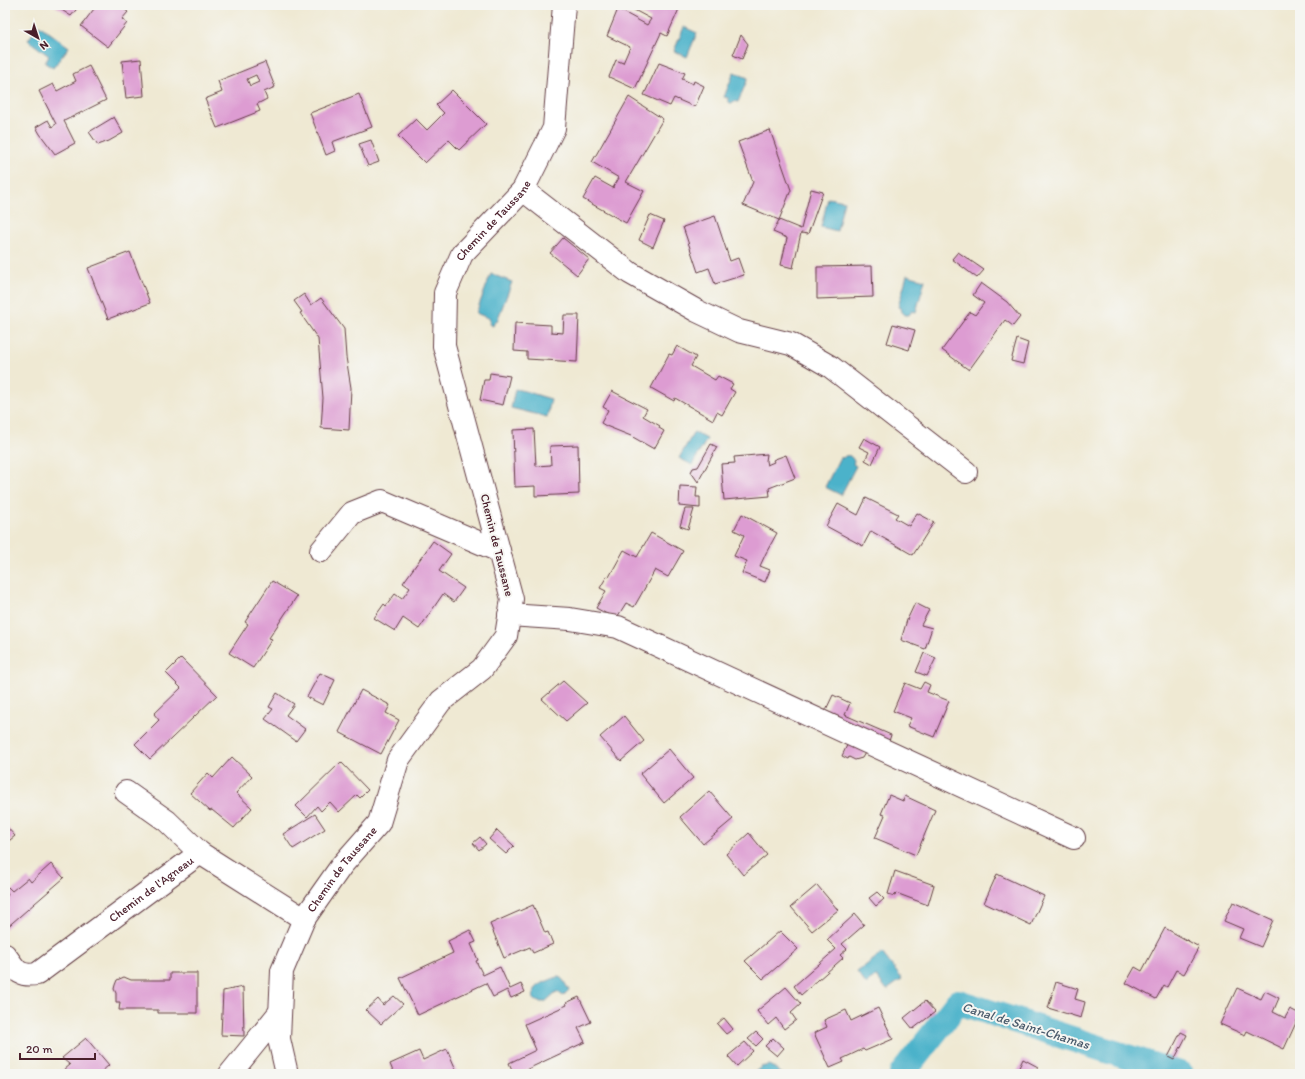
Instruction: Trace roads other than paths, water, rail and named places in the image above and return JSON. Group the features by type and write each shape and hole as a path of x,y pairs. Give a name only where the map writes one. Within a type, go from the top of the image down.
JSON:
{"street":[{"name":"Chemin de Taussane","path":"287,1074 279,1039 282,971 304,919 342,865 379,823 398,760 441,701 482,669 506,636 512,598 444,346 445,293 462,254 523,190 554,128 564,5"},
{"path":"523,190 630,273 697,311 739,331 791,344 831,368 966,472"},
{"path":"321,551 352,513 382,501 499,551"},
{"path":"509,615 570,619 618,627 1074,838"},
{"path":"126,792 167,821 200,853"},
{"name":"Chemin de l'Agneau","path":"5,955 19,973 28,975 37,974 200,853 304,919"},
{"path":"230,1074 280,1012"}],"water":[{"path":"39,25 69,47 53,68 45,63 49,56 28,40"},
{"path":"684,27 697,33 687,57 674,51"},
{"path":"734,72 748,78 738,102 734,101 730,103 728,98 724,97"},
{"path":"828,198 844,201 837,231 821,227"},
{"path":"491,274 512,282 497,321 495,321 493,326 489,324 490,319 476,313"},
{"path":"907,275 925,280 916,312 912,311 909,315 905,315 901,308 898,307"},
{"path":"515,389 551,399 547,417 511,408"},
{"path":"694,432 707,439 692,465 679,458"},
{"path":"845,456 851,457 854,461 853,464 856,466 841,495 825,487 840,457 843,458"},
{"path":"882,953 902,979 887,990 876,976 866,984 857,972"},
{"path":"557,977 563,980 569,990 563,996 556,992 545,1002 534,1000 533,995 537,987"},
{"path":"769,1065 782,1074 753,1074 761,1067"}],"waterway":[{"name":"Canal de Saint-Chamas","path":"902,1074 958,1002 1180,1074"}]}
